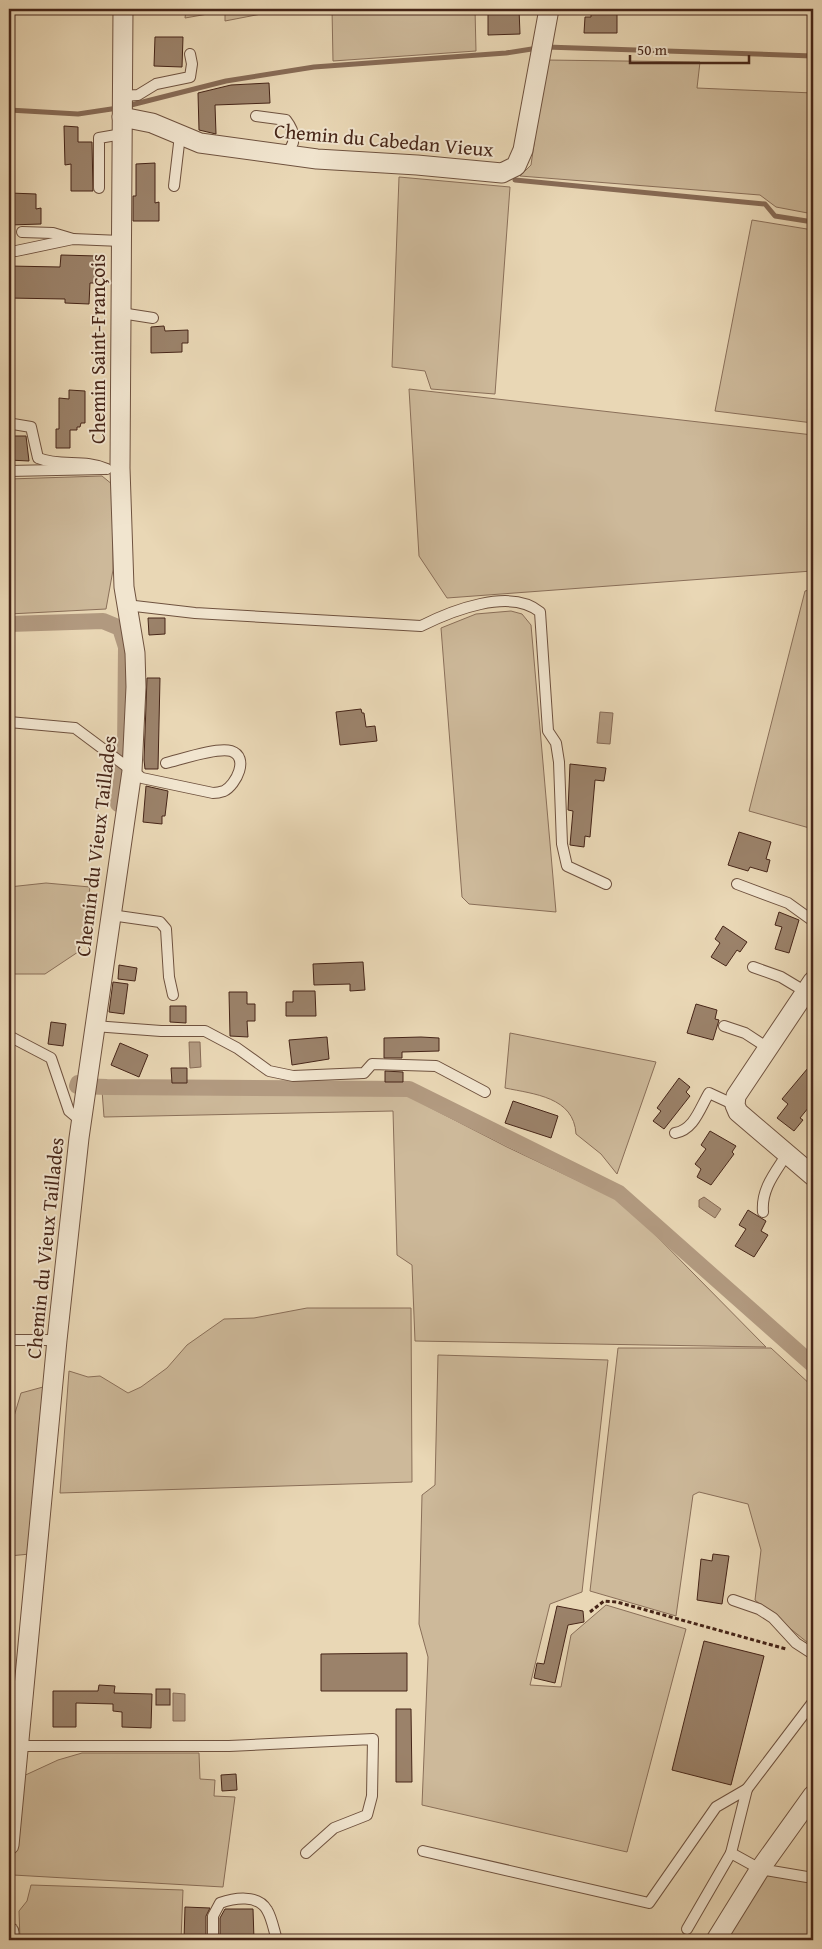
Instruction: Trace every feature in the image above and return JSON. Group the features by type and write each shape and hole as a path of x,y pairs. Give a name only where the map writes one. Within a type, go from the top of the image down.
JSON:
{"street":[{"name":"Chemin Saint-François","path":"123,9 121,313 114,469 126,605 131,621 136,687"},
{"name":"Chemin du Cabedan Vieux","path":"122,112 200,143 284,155 502,173 516,166 523,150 549,9"},
{"name":"Chemin du Vieux Taillades","path":"9,1845 18,1746 15,1706 94,1026 132,771 136,687"},
{"path":"810,987 736,1096 735,1105 738,1112 813,1176"},
{"path":"716,1940 760,1869 813,1795"},
{"path":"9,1932 9,1940"}],"lane":[{"path":"99,188 99,138 138,95 156,84 190,77 192,64 190,54"},
{"path":"256,116 286,120 292,128 295,137 290,150 284,155"},
{"path":"174,186 180,135"},
{"path":"22,232 53,233 73,239"},
{"path":"16,251 73,239 121,241"},
{"path":"121,313 153,318"},
{"path":"14,424 31,427 38,458 49,462 95,464 114,469"},
{"path":"9,471 114,469"},
{"path":"126,605 195,613 421,626 449,612 479,604 518,602 531,604 540,612 548,731 556,743 559,762 562,844 567,866 606,884"},
{"path":"9,722 75,728 142,778 212,793 224,791 230,786 237,777 241,766 239,757 233,751 223,750 166,763"},
{"path":"736,884 788,903 813,921"},
{"path":"111,915 160,922 166,929 169,977 173,995"},
{"path":"753,967 810,987"},
{"path":"94,1026 160,1032 205,1030 236,1048 269,1071 293,1076 364,1073 372,1064 436,1066 485,1092"},
{"path":"724,1026 745,1032 768,1048"},
{"path":"9,1036 51,1058 69,1111 82,1122"},
{"path":"675,1133 684,1131 691,1124 709,1093 735,1105"},
{"path":"763,1212 762,1199 766,1186 787,1154"},
{"path":"9,1340 57,1340"},
{"path":"733,1600 759,1608 773,1618 796,1643 813,1654"},
{"path":"423,1851 648,1902 716,1807 747,1789 813,1702"},
{"path":"18,1746 229,1746 373,1739 372,1796 367,1815 334,1828 306,1853"},
{"path":"688,1928 731,1853 747,1789"},
{"path":"731,1853 760,1869 813,1878"},
{"path":"213,1940 213,1916 220,1903 233,1899 253,1900 267,1909 277,1940"}],"path":[{"path":"590,1612 604,1601 616,1602 788,1650"}],"shaded area":[{"path":"186,9 287,9 225,21 225,11 185,18"},
{"path":"332,9 475,9 476,51 333,61"},
{"path":"546,60 700,62 697,88 813,93 813,214 776,207 760,195 520,176 531,165"},
{"path":"399,177 510,187 495,394 431,389 425,371 392,367"},
{"path":"752,220 813,230 813,423 715,411"},
{"path":"409,389 813,435 812,571 447,598 419,556"},
{"path":"102,476 113,485 113,570 106,609 9,614 9,479"},
{"path":"813,589 813,829 749,811 805,591"},
{"path":"511,611 522,614 531,625 556,912 469,904 462,897 441,628 476,614"},
{"path":"600,712 613,713 610,744 597,743"},
{"path":"46,883 90,887 81,950 45,974 9,974 9,887"},
{"path":"510,1033 656,1062 617,1174 601,1154 576,1134 574,1122 568,1112 560,1105 540,1095 505,1088"},
{"path":"189,1042 200,1042 201,1067 190,1068"},
{"path":"102,1090 404,1094 507,1147 623,1202 766,1347 415,1341 412,1265 397,1255 393,1111 104,1117"},
{"path":"704,1197 721,1209 715,1218 699,1207 699,1200"},
{"path":"307,1308 411,1308 412,1482 60,1493 69,1371 88,1377 100,1376 128,1393 141,1387 167,1368 187,1345 224,1319 254,1318"},
{"path":"618,1348 771,1348 813,1387 813,1647 755,1600 761,1550 748,1504 699,1492 693,1495 676,1616 590,1591"},
{"path":"438,1355 608,1360 582,1592 550,1604 530,1685 561,1687 571,1635 606,1605 686,1629 627,1852 422,1805 428,1657 419,1624 422,1495 435,1485"},
{"path":"43,1387 30,1554 9,1556 9,1433 21,1393"},
{"path":"173,1693 185,1694 185,1721 173,1721"},
{"path":"82,1753 199,1753 200,1779 215,1780 214,1796 235,1797 223,1887 13,1875 19,1778 58,1760"},
{"path":"763,1875 813,1882 813,1940 724,1940"},
{"path":"31,1885 183,1890 181,1940 20,1940 19,1911 27,1901"}],"building":[{"path":"488,9 519,9 520,34 488,35"},
{"path":"591,9 617,9 617,33 584,33 585,17 591,17"},
{"path":"155,37 183,37 182,67 154,66"},
{"path":"269,83 270,103 215,105 216,134 199,130 198,93 231,85"},
{"path":"64,126 78,127 78,142 92,142 93,191 71,191 71,164 65,165"},
{"path":"155,163 155,203 159,202 159,221 133,221 133,196 136,196 136,164"},
{"path":"10,193 36,194 36,209 41,208 41,224 9,225"},
{"path":"61,255 97,256 96,283 90,283 89,304 65,303 65,299 9,298 9,266 60,267"},
{"path":"164,326 165,331 188,330 188,343 182,343 182,352 151,353 151,327"},
{"path":"69,390 85,391 85,423 81,423 77,430 70,430 70,448 56,448 56,429 59,429 59,398 69,399"},
{"path":"9,436 26,436 29,461 9,460"},
{"path":"148,618 165,618 165,634 149,635"},
{"path":"147,678 160,678 158,769 145,769"},
{"path":"361,709 362,713 364,713 366,727 375,726 377,741 340,745 336,712"},
{"path":"570,764 606,768 604,781 595,780 590,837 585,836 584,847 570,845 573,811 568,810"},
{"path":"146,786 168,791 165,816 162,816 162,824 143,822"},
{"path":"739,832 771,842 766,859 770,860 767,872 750,867 748,871 728,865"},
{"path":"779,912 799,920 789,953 775,949 782,927 775,925"},
{"path":"723,926 747,942 740,952 737,950 726,966 711,957 720,943 715,939"},
{"path":"363,962 365,990 350,991 350,984 314,985 313,964"},
{"path":"119,965 137,968 135,981 118,979"},
{"path":"113,982 128,984 124,1014 109,1012"},
{"path":"293,991 315,991 316,1016 286,1016 286,1002 293,1002"},
{"path":"229,992 247,992 247,1004 255,1004 255,1021 247,1021 248,1037 230,1036"},
{"path":"696,1004 717,1010 715,1019 719,1020 713,1040 687,1033"},
{"path":"170,1006 186,1006 186,1023 170,1022"},
{"path":"51,1022 66,1024 63,1046 48,1044"},
{"path":"327,1037 329,1059 292,1065 289,1040"},
{"path":"384,1038 439,1038 439,1051 402,1052 402,1058 384,1058"},
{"path":"120,1043 148,1055 139,1077 111,1065"},
{"path":"813,1062 813,1102 800,1118 803,1120 794,1131 777,1118 788,1104 782,1099"},
{"path":"171,1068 187,1068 187,1083 172,1083"},
{"path":"385,1071 403,1072 403,1082 385,1082"},
{"path":"679,1078 690,1087 686,1092 690,1096 664,1129 653,1121 661,1111 657,1108"},
{"path":"513,1101 558,1116 551,1138 505,1123"},
{"path":"710,1131 736,1146 732,1152 734,1154 711,1185 697,1177 701,1169 695,1164 706,1149 701,1145"},
{"path":"748,1210 766,1221 761,1231 768,1235 754,1257 735,1246 746,1229 739,1225"},
{"path":"713,1554 729,1556 722,1604 697,1600 701,1559 712,1561"},
{"path":"557,1606 583,1611 584,1622 568,1625 555,1683 534,1678 537,1663 544,1664"},
{"path":"704,1641 764,1656 731,1785 672,1770"},
{"path":"407,1653 407,1691 321,1691 321,1654"},
{"path":"99,1685 115,1686 114,1693 152,1694 151,1728 122,1727 122,1712 113,1711 113,1704 76,1703 76,1727 53,1727 53,1691 98,1691"},
{"path":"156,1689 170,1689 170,1705 156,1705"},
{"path":"396,1709 411,1709 412,1782 396,1782"},
{"path":"236,1774 237,1790 222,1791 221,1775"},
{"path":"185,1907 210,1908 206,1916 206,1940 184,1940"},
{"path":"225,1909 253,1909 254,1940 220,1940 220,1918"}],"waterway":[{"path":"546,47 813,56"},
{"path":"127,106 226,81 314,67 506,53 538,48"},
{"path":"9,110 78,114 118,108"},
{"path":"515,180 765,204 775,216 813,222"},
{"path":"9,624 103,621 120,628 126,647 125,752 118,804"},
{"path":"78,1083 77,1086 107,1087 409,1089 619,1193 813,1365"}]}
